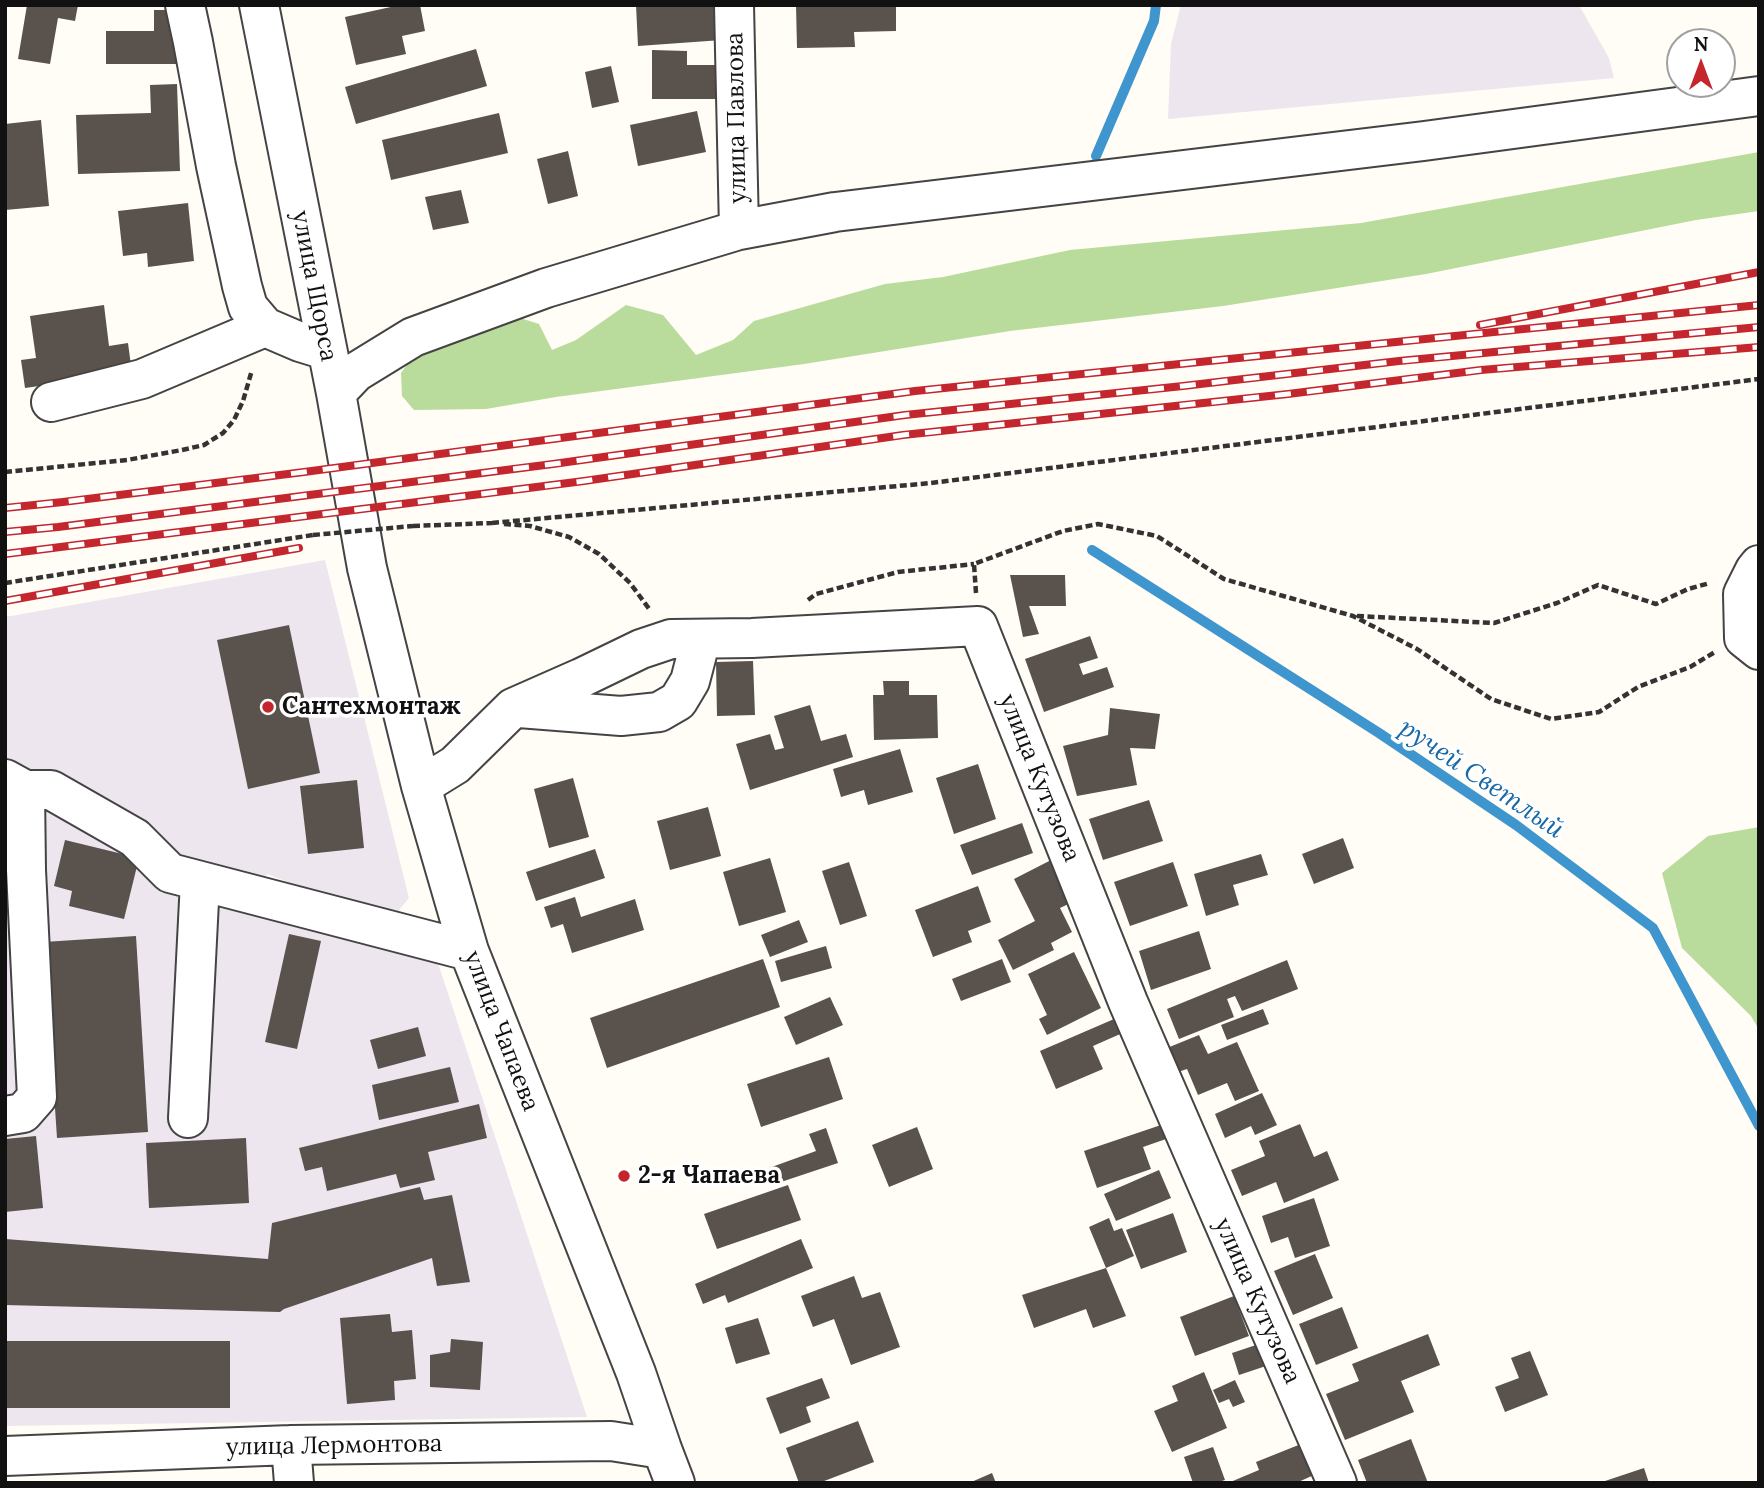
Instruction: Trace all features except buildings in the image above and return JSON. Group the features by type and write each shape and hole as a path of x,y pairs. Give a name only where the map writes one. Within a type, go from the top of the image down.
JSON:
{"street":[{"path":"185,5 216,166 248,307 265,327 326,350"},
{"name":"улица Щорса","path":"258,5 336,393 367,568"},
{"name":"улица Павлова","path":"734,5 739,230"},
{"path":"336,393 356,372 413,337 546,289 739,230 835,212 1424,141 1759,96"},
{"path":"51,402 142,379 265,327"},
{"name":"улица Чапаева","path":"367,568 421,786 469,951 636,1373 668,1466"},
{"path":"1751,644 1743,594 1757,568"},
{"path":"421,786 454,765 513,708 641,649 686,639 978,626"},
{"name":"улица Кутузова","path":"978,626 1128,1002 1337,1483"},
{"path":"513,708 621,716 659,712 678,701 690,681 686,639"},
{"path":"5,1116 23,1113 37,1097 27,883 15,784 51,790 135,838 170,873 469,951"},
{"path":"188,1118 200,881"},
{"name":"улица Лермонтова","path":"5,1456 75,1469 291,1445 611,1441 668,1466"},
{"path":"291,1445 294,1483"}],"path":[{"path":"5,472 127,460 204,444 223,433 234,420 243,401 265,327"},
{"path":"5,583 313,535 413,526 492,523 931,483 1759,379"},
{"path":"492,523 530,526 569,537 599,554 686,639"},
{"path":"805,602 816,594 898,572 974,564 1063,531 1098,524 1157,536 1224,579 1353,616 1417,649 1491,699 1551,719 1599,712 1638,687 1690,667 1729,644 1751,644"},
{"path":"974,564 978,626"},
{"path":"1353,616 1494,622 1558,603 1598,585 1656,604 1688,589 1757,568"}],"shaded area":[{"path":"1181,5 1579,5 1609,58 1614,78 1168,119 1171,44"},
{"path":"325,560 409,898 390,921 267,874 254,911 438,963 587,1417 5,1426 5,617"}],"green space":[{"path":"1759,152 1759,211 1696,220 1426,274 1223,306 1010,331 804,364 486,409 414,410 402,396 401,373 411,359 514,316 539,324 552,350 576,340 626,305 663,315 696,355 733,340 754,321 885,284 943,277 1070,250 1361,223"},
{"path":"1759,827 1759,1030 1751,1016 1682,948 1662,873 1708,836"}],"waterway":[{"name":"ручей Светлый","path":"1096,156 1154,21 1156,5"},
{"name":"ручей Светлый","path":"1092,550 1379,733 1516,825 1653,928 1759,1126"}],"railway":[{"path":"1480,325 1759,272"},
{"path":"5,508 304,472 915,391 1759,305"},
{"path":"5,532 553,464 905,415 1399,361 1759,327"},
{"path":"5,554 584,481 903,435 1288,394 1481,370 1759,347"},
{"path":"5,601 299,548"}],"place":[{"name":"Сантехмонтаж","path":"268,707"},
{"name":"2-я Чапаева","path":"624,1176"}]}
